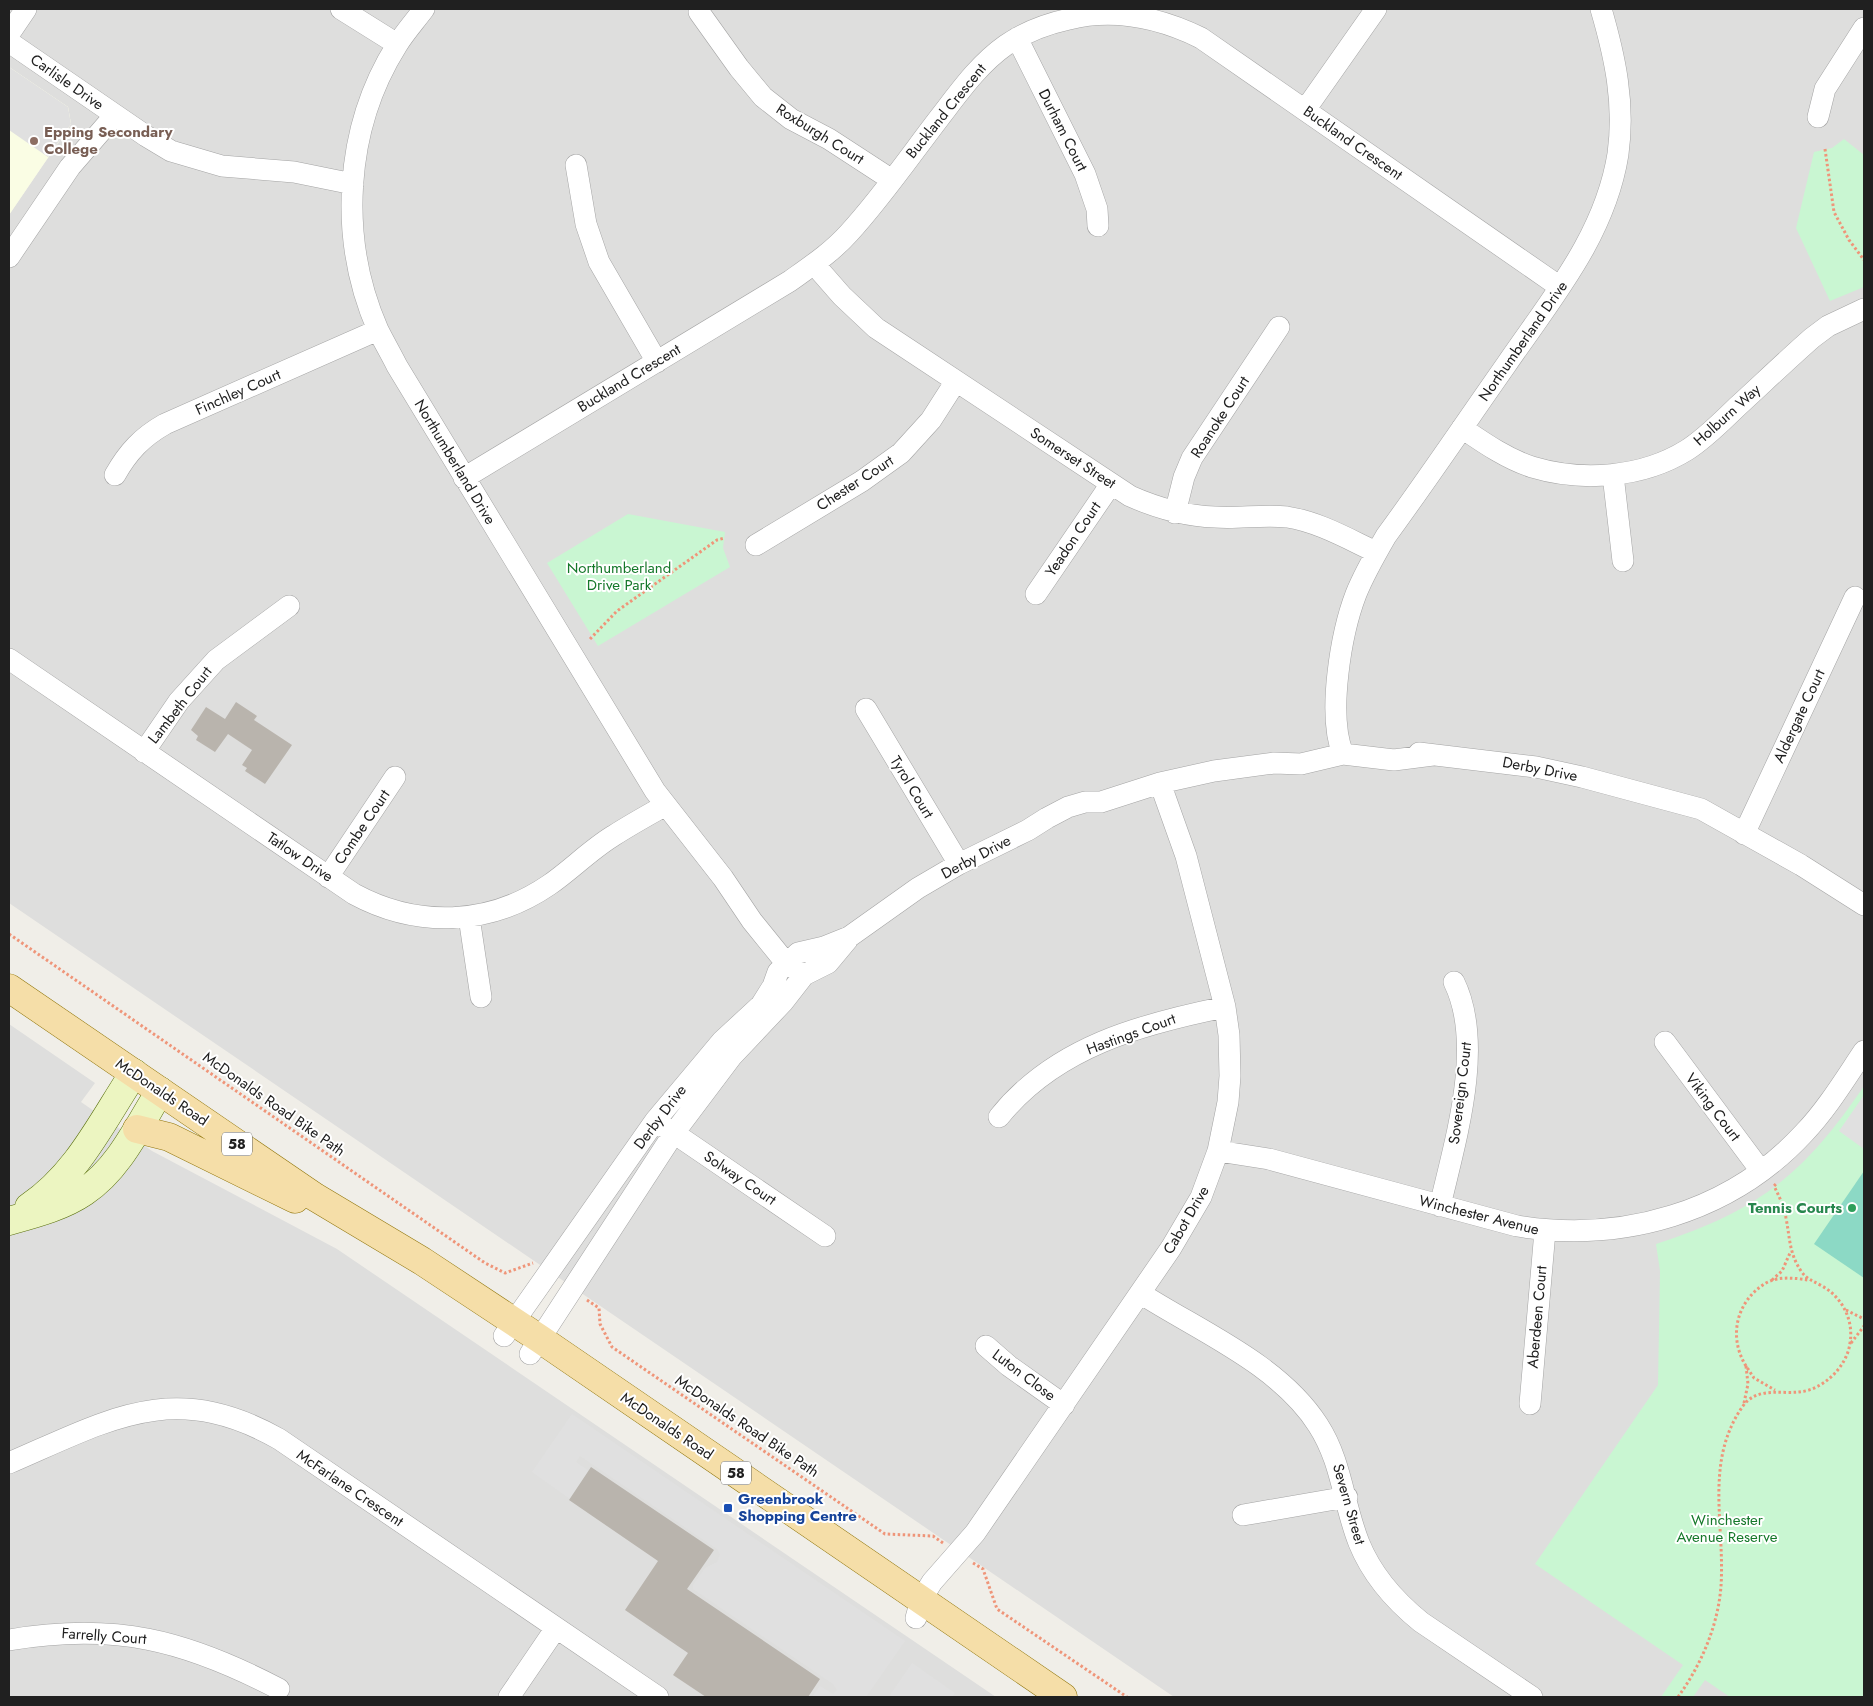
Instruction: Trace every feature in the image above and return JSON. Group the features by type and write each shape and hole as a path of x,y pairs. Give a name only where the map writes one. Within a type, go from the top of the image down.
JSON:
{"main road":[{"name":"McDonalds Road","path":"9,988 315,1197 422,1261 509,1329"},
{"path":"137,1129 169,1137 358,1232"},
{"name":"McDonalds Road","path":"315,1197 396,1262 509,1329 923,1608 1063,1697"},
{"name":"McDonalds Road","path":"923,1608 1031,1697"}],"street":[{"path":"9,34 26,9"},
{"path":"341,9 397,44"},
{"name":"Northumberland Drive","path":"424,9 397,44 386,64 366,115 354,175 354,243 360,276 378,330 464,478 660,798 723,878 752,921 794,965"},
{"path":"1305,110 1376,9"},
{"name":"Northumberland Drive","path":"1342,744 1350,712 1343,649 1355,596 1376,552 1560,287 1588,244 1602,214 1618,154 1620,104 1619,79 1601,9"},
{"name":"Roxburgh Court","path":"699,12 743,74 770,103 791,119 843,147 892,180"},
{"name":"Buckland Crescent","path":"464,478 657,362 814,264 849,233 974,74 992,56 1017,38 1034,29 1061,21 1098,14 1117,12 1160,22 1194,35 1560,287"},
{"path":"1818,117 1829,81 1864,28"},
{"name":"Durham Court","path":"1017,38 1086,174 1095,201 1098,226"},
{"name":"Carlisle Drive","path":"9,42 171,151 222,166 354,175"},
{"path":"9,256 108,110"},
{"path":"576,165 586,224 600,262 657,362"},
{"name":"Somerset Street","path":"814,264 860,314 956,381 1111,484 1147,503 1175,512 1215,518 1265,515 1289,518 1333,532 1376,552"},
{"name":"Holburn Way","path":"1462,428 1490,447 1531,466 1574,475 1613,475 1646,468 1686,450 1713,429 1812,338 1828,326 1864,309"},
{"name":"Roanoke Court","path":"1175,512 1184,477 1192,458 1279,327"},
{"name":"Finchley Court","path":"115,475 130,451 140,441 165,424 378,330"},
{"name":"Chester Court","path":"756,545 862,481 901,453 931,420 956,381"},
{"path":"1613,475 1623,561"},
{"name":"Yeadon Court","path":"1036,594 1111,484"},
{"name":"Aldergate Court","path":"1744,834 1855,597"},
{"name":"Lambeth Court","path":"144,752 179,701 216,660 288,606"},
{"name":"Tatlow Drive","path":"9,659 328,877 368,902 405,915 445,919 469,917 495,912 532,896 660,798"},
{"name":"Tyrol Court","path":"866,709 958,864"},
{"name":"Derby Drive","path":"509,1329 655,1121 722,1041 761,1004 771,991 778,972 849,937 918,888 958,864 1030,830 1088,812 1101,802 1166,782 1214,771 1274,763 1301,764 1342,744 1536,767 1644,794 1706,823 1744,834 1801,865 1864,904"},
{"name":"Combe Court","path":"328,877 395,777"},
{"name":"Cabot Drive","path":"923,1608 932,1582 975,1533 1189,1220 1210,1176 1220,1145 1228,1102 1230,1076 1229,1035 1225,1006 1186,856 1169,814 1166,782"},
{"path":"469,917 480,997"},
{"name":"Derby Drive","path":"535,1346 674,1133 732,1056 783,1002 794,965"},
{"name":"Sovereign Court","path":"1440,1206 1460,1113 1466,1052 1464,1009 1454,982"},
{"name":"Hastings Court","path":"999,1117 1017,1095 1031,1082 1105,1040 1143,1026 1225,1006"},
{"name":"Viking Court","path":"1665,1042 1761,1171"},
{"name":"Winchester Avenue","path":"1220,1145 1517,1226 1544,1231 1610,1230 1671,1218 1718,1198 1761,1171 1803,1134 1819,1116 1864,1051"},
{"path":"9,1221 44,1197 67,1176 84,1154 108,1112 134,1074"},
{"path":"9,1221 49,1209 84,1192 105,1175 137,1129 160,1091"},
{"name":"Solway Court","path":"655,1121 825,1236"},
{"name":"Aberdeen Court","path":"1530,1404 1544,1231"},
{"name":"Severn Street","path":"1143,1288 1177,1306 1196,1324 1269,1374 1305,1407 1331,1447 1347,1497 1353,1524 1367,1561 1391,1595 1422,1622 1532,1697"},
{"name":"Luton Close","path":"986,1346 1064,1405"},
{"name":"McFarlane Crescent","path":"9,1463 132,1413 176,1407 220,1413 242,1420 279,1439 658,1697"},
{"path":"1243,1515 1347,1497"},
{"path":"509,1697 556,1628"},
{"name":"Farrelly Court","path":"9,1640 48,1633 75,1632 149,1639 185,1648 216,1659 279,1689"}],"path":[{"path":"1825,149 1834,212 1849,240 1864,260"},
{"path":"590,639 629,602 717,540 725,538"},
{"name":"McDonalds Road Bike Path","path":"9,934 485,1263 505,1273 531,1262"},
{"path":"1780,1181 1774,1186 1786,1217 1791,1252 1808,1280"},
{"path":"1777,1391 1754,1378 1746,1366 1737,1347 1736,1324 1747,1301 1782,1271 1791,1252"},
{"path":"1767,1282 1790,1278 1808,1280 1828,1290 1846,1310 1864,1319"},
{"name":"McDonalds Road Bike Path","path":"591,1303 599,1308 600,1324 612,1347 885,1534 932,1536 945,1544"},
{"path":"1846,1310 1850,1326 1850,1344"},
{"path":"1744,1404 1754,1397 1777,1391 1801,1392 1815,1388 1829,1380 1839,1369 1855,1335 1864,1326"},
{"path":"1678,1697 1699,1663 1718,1609 1721,1568 1719,1473 1722,1453 1728,1434 1744,1404 1748,1384 1746,1366"},
{"path":"976,1565 983,1570 997,1609 1127,1697"}],"shaded area":[{"path":"9,9 1864,9 1864,1697 1174,1697 9,903 9,215 71,124 68,107 9,67"},
{"name":"Epping Secondary College","path":"9,67 68,107 71,124 9,215"},
{"name":"Epping Secondary College","path":"9,67 68,107 71,124 48,157 9,130"},
{"path":"9,1024 95,1083 81,1102 152,1151 337,1249 996,1697 9,1697"},
{"path":"1864,1095 1864,1149 1839,1131"},
{"path":"572,1414 905,1641 866,1697 812,1697 820,1686 833,1694 837,1690 833,1684 693,1589 693,1585 705,1568 717,1562 720,1555 717,1549 580,1456 576,1462 589,1471 570,1499 532,1472"},
{"path":"912,1663 955,1693 952,1697 893,1697 890,1695"}],"green space":[{"path":"1844,139 1864,155 1864,287 1830,301 1796,228 1814,152 1832,148"},
{"name":"Northumberland Drive Park","path":"628,514 725,532 723,548 730,567 598,646 547,563"},
{"name":"Winchester Avenue Reserve","path":"1864,1086 1864,1697 1730,1697 1705,1680 1693,1697 1661,1697 1683,1665 1535,1564 1658,1385 1660,1271 1656,1244 1724,1218 1776,1186 1821,1143"},
{"name":"Tennis Courts","path":"1864,1171 1864,1278 1814,1244"}],"building":[{"path":"236,702 257,716 254,720 292,745 265,784 245,771 247,768 242,765 252,750 228,734 215,752 196,740 198,736 191,730 206,707 225,719"},
{"path":"591,1467 714,1550 687,1589 820,1679 808,1697 706,1697 673,1675 688,1653 625,1610 658,1561 569,1500"}],"place":[{"name":"Epping Secondary College","path":"34,141"},
{"name":"Tennis Courts","path":"1852,1208"},
{"name":"Greenbrook Shopping Centre","path":"728,1508"}]}
